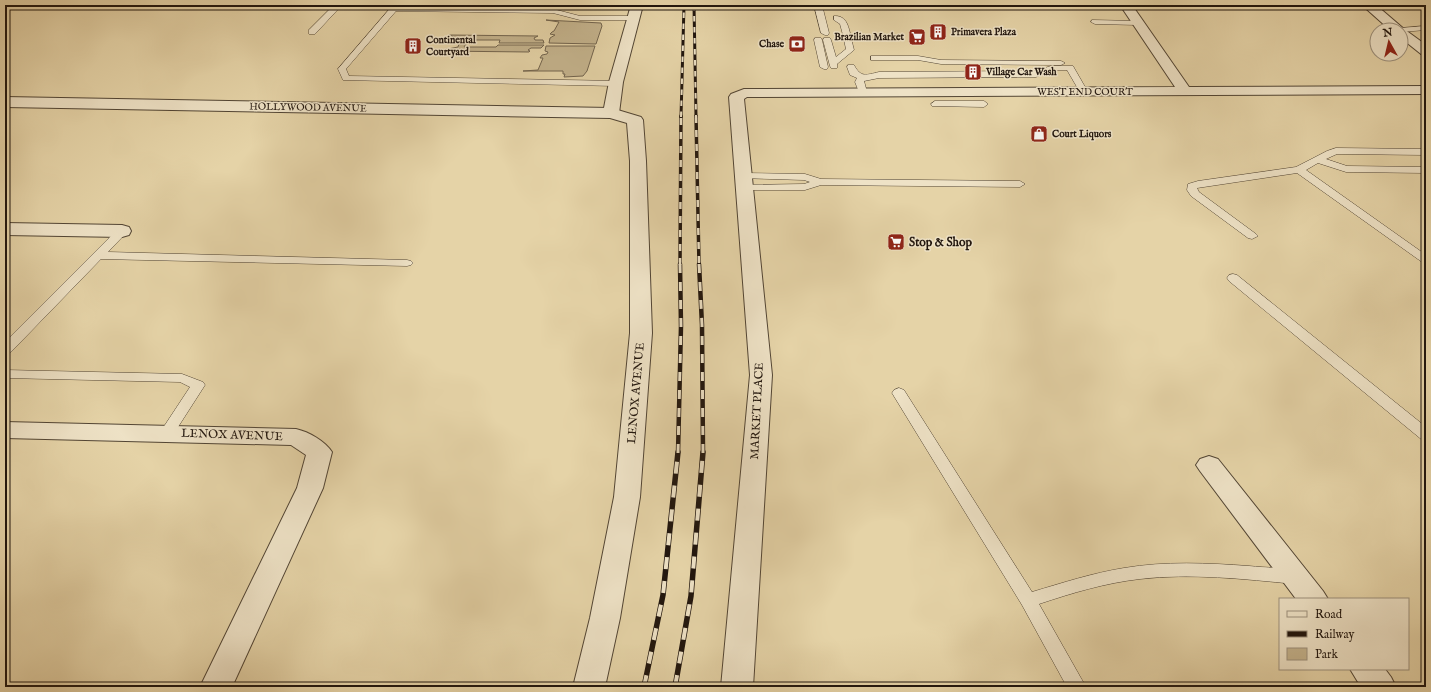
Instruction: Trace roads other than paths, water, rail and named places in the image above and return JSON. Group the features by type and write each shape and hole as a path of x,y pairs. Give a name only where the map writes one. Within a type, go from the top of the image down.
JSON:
{"street":[{"path":"611,113 616,83 636,5"},
{"path":"1126,5 1185,91"},
{"path":"1368,5 1388,22"},
{"path":"1409,36 1423,46"},
{"name":"WEST END COURT","path":"744,93 865,82 1084,92 1426,90"},
{"name":"MARKET PLACE","path":"737,687 761,375 736,97 744,93"},
{"name":"HOLLYWOOD AVENUE","path":"5,102 611,113"},
{"path":"5,114 26,103"},
{"name":"LENOX AVENUE","path":"589,687 605,618 627,497 641,334 638,161 635,120 611,113"},
{"path":"5,229 122,231"},
{"name":"LENOX AVENUE","path":"5,430 296,437 319,452 310,488 216,687"},
{"path":"1209,465 1312,598"},
{"path":"1367,670 1380,687"}],"lane":[{"path":"312,32 338,5"},
{"path":"818,5 833,65 841,56 850,50 844,23 833,20"},
{"path":"616,83 346,78 342,69 395,7 553,11 580,18 632,18"},
{"path":"813,18 824,66"},
{"path":"1095,22 1138,22"},
{"path":"1409,30 1426,28"},
{"path":"838,45 841,56"},
{"path":"874,58 918,58 941,62 1068,65 1084,92"},
{"path":"865,82 892,74 1036,74 1050,65"},
{"path":"851,67 853,73 865,82"},
{"path":"863,67 865,82"},
{"path":"935,104 984,104"},
{"path":"1252,236 1195,194 1192,190 1192,186 1299,170 1336,151 1426,152"},
{"path":"1318,160 1346,169 1426,170"},
{"path":"1299,170 1426,260"},
{"path":"743,182 805,187 820,182 1020,184"},
{"path":"5,350 122,231"},
{"path":"98,255 406,263"},
{"path":"1233,278 1426,435"},
{"path":"5,374 182,378 198,385 166,434"},
{"path":"899,393 1028,600 1077,687"},
{"path":"1028,600 1091,582 1124,575 1157,571 1206,570 1297,577"}],"railway":[{"path":"681,117 684,5"},
{"path":"694,5 696,117"},
{"path":"680,264 681,116"},
{"path":"696,116 699,265"},
{"path":"678,453 681,326 680,264"},
{"path":"699,264 702,325 703,452"},
{"path":"644,687 663,595 678,452"},
{"path":"675,687 691,596 703,452"}],"place":[{"name":"Primavera Plaza","path":"938,32"},
{"name":"Brazilian Market","path":"917,37"},
{"name":"Chase","path":"797,44"},
{"name":"Continental Courtyard","path":"413,46"},
{"name":"Village Car Wash","path":"973,72"},
{"name":"Court Liquors","path":"1039,134"},
{"name":"Stop & Shop","path":"896,242"}]}
